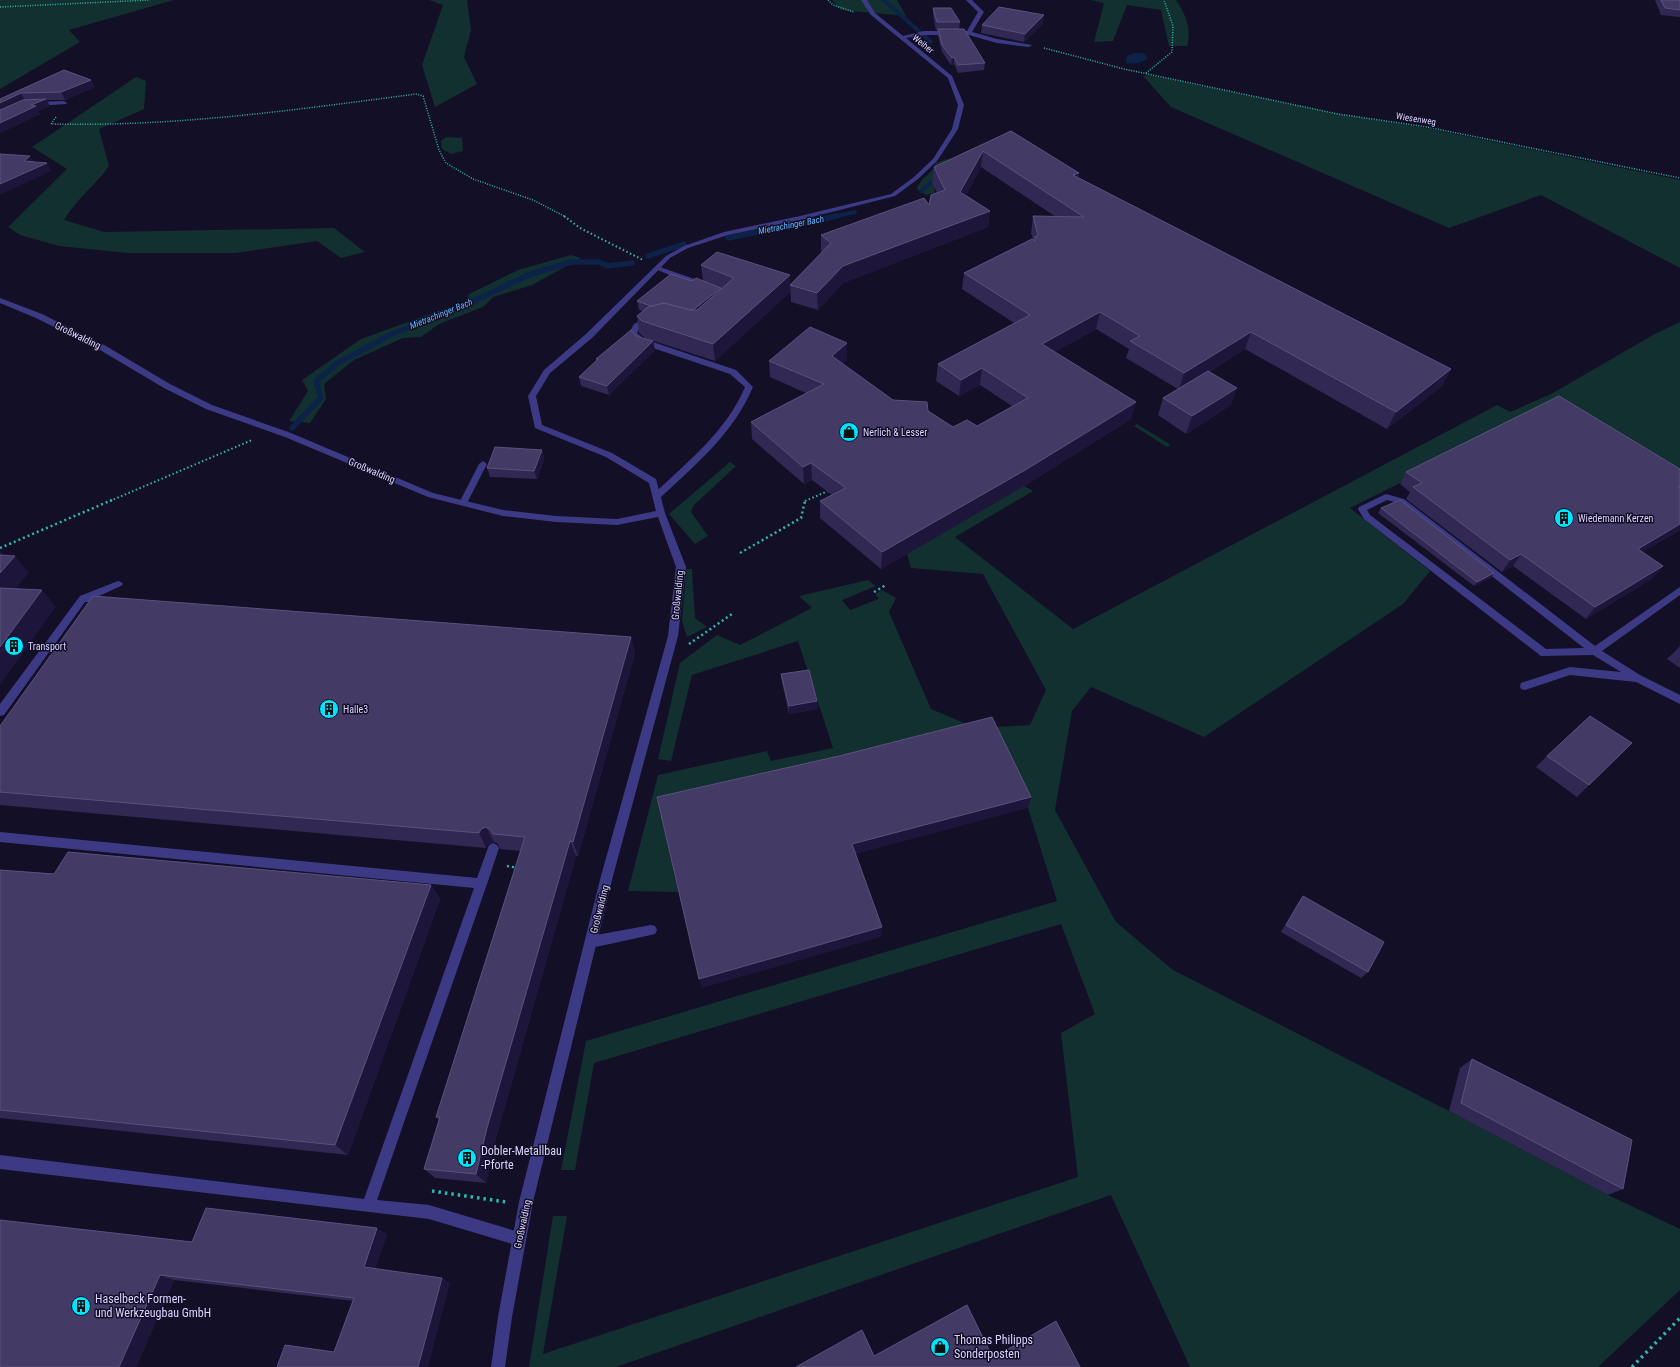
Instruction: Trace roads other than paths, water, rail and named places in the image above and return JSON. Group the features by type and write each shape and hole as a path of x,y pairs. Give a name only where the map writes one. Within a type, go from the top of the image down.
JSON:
{"street":[{"path":"864,0 873,14 902,38"},
{"path":"969,0 981,12 969,33"},
{"name":"Weiher","path":"902,38 924,33 969,33 997,41 1029,45"},
{"name":"Weiher","path":"657,496 653,481 609,455 538,426 532,396 547,372 589,336 668,257 686,247 726,233 800,218 893,195 916,178 935,160 955,129 961,105 950,77 902,38"},
{"path":"26,104 64,103"},
{"path":"657,268 708,287"},
{"name":"Großwalding","path":"0,300 39,316 103,348 167,386 209,407 275,430 431,495 503,513 556,519 617,522 661,513 680,567 673,636 607,876 526,1202 518,1239 498,1367"},
{"path":"657,318 637,326 633,333 640,341 733,372 749,388 744,403 712,443 657,496 661,513"},
{"path":"463,503 483,464"},
{"path":"1680,590 1595,651 1544,653 1367,517 1362,509 1386,497 1401,502 1595,651 1638,678 1680,700"},
{"path":"0,712 83,598 118,584"},
{"path":"83,598 113,601"},
{"path":"1525,686 1570,671 1638,678"},
{"path":"0,837 481,884"},
{"path":"368,1206 493,848"},
{"path":"591,942 651,930"},
{"path":"0,1162 429,1212 518,1239"}],"water":[{"path":"1135,53 1144,53 1148,58 1138,63 1126,63 1127,56"}],"waterway":[{"name":"Mietrachinger Bach","path":"884,0 931,42"},
{"name":"Mietrachinger Bach","path":"921,191 939,176"},
{"name":"Mietrachinger Bach","path":"832,217 855,212"},
{"name":"Mietrachinger Bach","path":"728,238 837,216"},
{"name":"Mietrachinger Bach","path":"648,256 684,244"},
{"name":"Mietrachinger Bach","path":"292,428 321,398 316,381 338,363 390,335 467,304 531,274 571,262 599,262 608,266 632,263"}],"place":[{"name":"Nerlich & Lesser","path":"849,432"},
{"name":"Wiedemann Kerzen","path":"1564,518"},
{"name":"Transport","path":"14,646"},
{"name":"Halle3","path":"329,709"},
{"name":"Dobler-Metallbau -Pforte","path":"467,1158"},
{"name":"Haselbeck Formen- und Werkzeugbau GmbH","path":"81,1306"},
{"name":"Thomas Philipps Sonderposten","path":"940,1347"}]}
